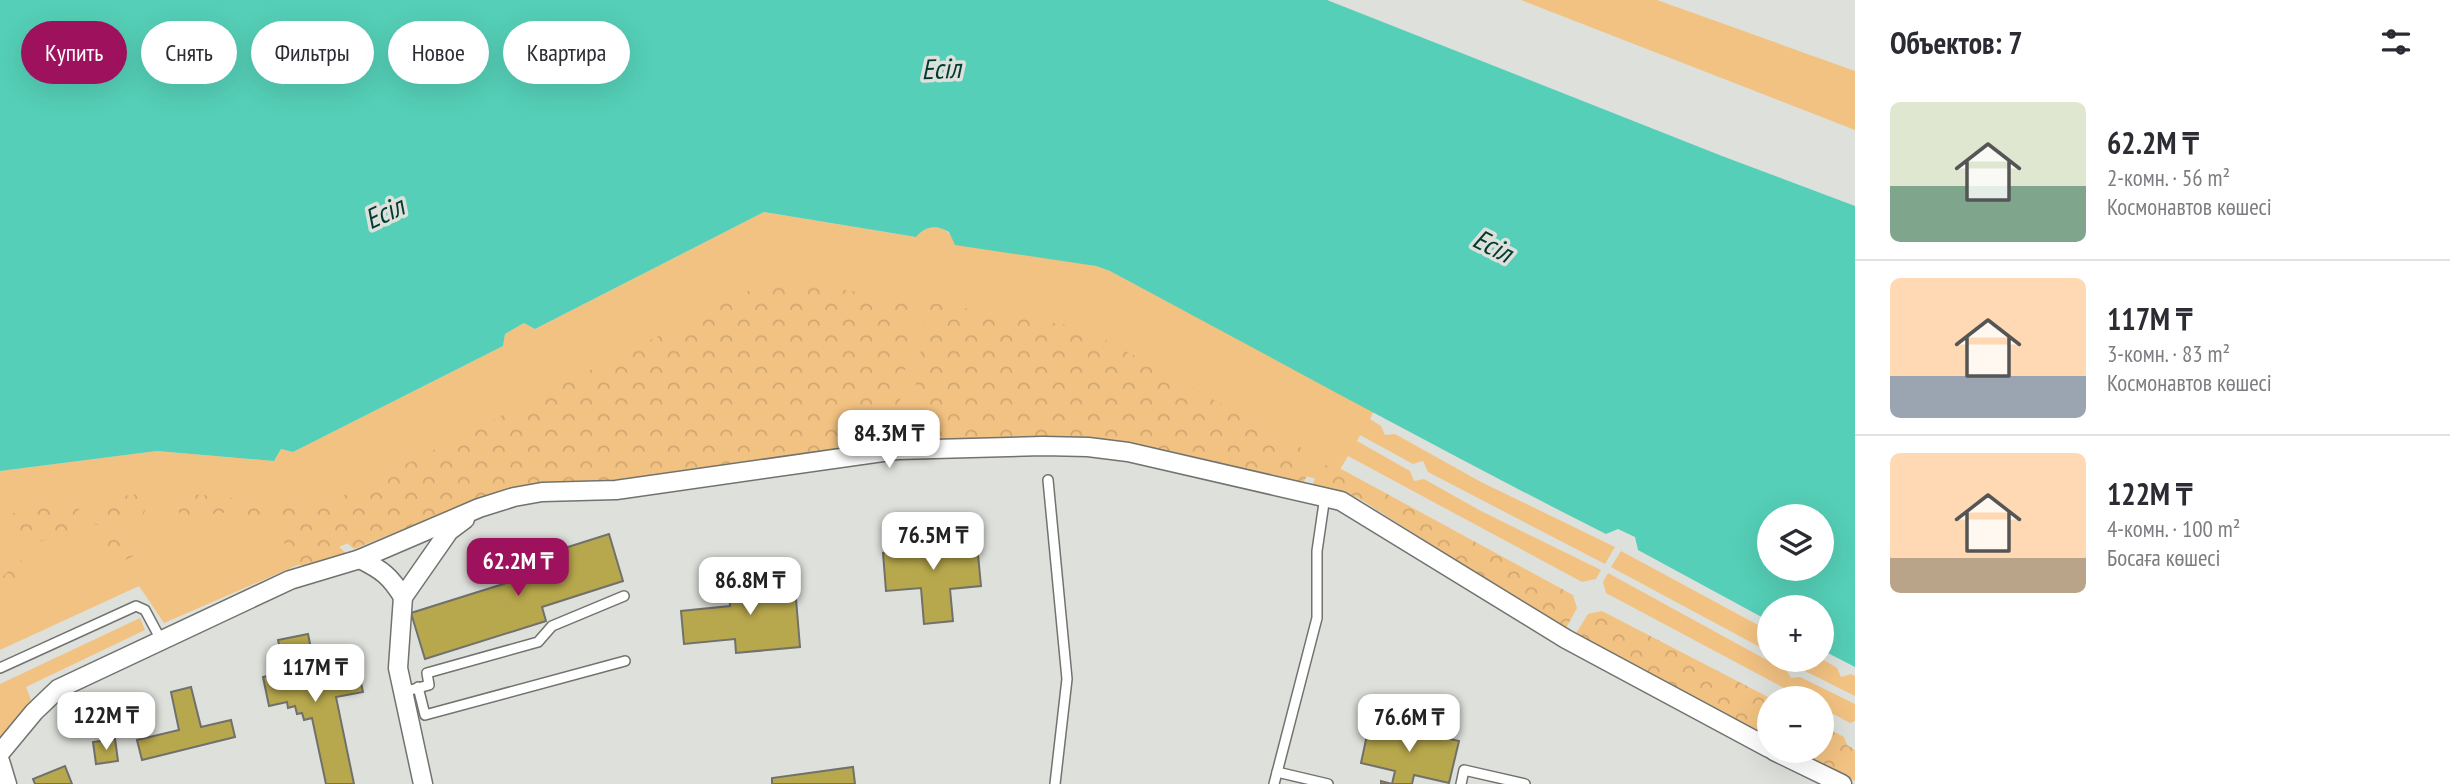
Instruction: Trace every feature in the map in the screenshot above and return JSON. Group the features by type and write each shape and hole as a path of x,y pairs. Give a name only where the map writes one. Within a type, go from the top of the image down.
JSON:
{"street":[{"path":"0,753 34,712 58,689 290,580 360,559 479,508 514,497 542,492 616,490 897,450 1043,446 1088,447 1128,452 1325,496 1357,509 1566,639 1757,742"},
{"path":"423,784 411,690 398,668 403,597 449,531 479,508"},
{"path":"360,559 391,578 403,597"},
{"path":"0,761 7,784"},
{"path":"1799,763 1842,784"}],"lane":[{"path":"1048,480 1067,678 1055,784"},
{"path":"1274,784 1317,618 1317,551 1325,496"},
{"path":"624,596 552,626 538,642 427,673 429,685 411,690 425,715 625,661"},
{"path":"0,668 136,606 145,610 161,640"},
{"path":"1461,784 1464,769 1525,784"},
{"path":"1277,772 1328,784"}],"green space":[{"path":"1521,0 1657,0 1855,71 1855,130"},
{"path":"764,212 915,237 934,227 944,230 953,238 1110,271 1374,411 1370,419 1381,426 1385,435 1395,434 1481,482 1615,547 1605,564 1428,472 1423,461 1413,464 1360,435 1357,441 1410,471 1414,481 1424,479 1481,511 1601,570 1596,579 1582,582 1348,456 1332,483 1214,452 952,430 454,497 164,623 139,586 0,650 0,471 157,451 274,461 281,449 293,452 503,346 505,334 524,323 535,329"},
{"path":"774,278 916,302 895,433 882,447 630,482 516,489 486,496 354,549 319,518 315,510 536,398 551,396 561,385"},
{"path":"928,302 1084,328 1307,451 1312,465 1303,484 1109,443 927,443 915,432 911,416"},
{"path":"1332,464 1573,595 1577,608 1565,630 1360,499 1345,492 1312,485 1321,466"},
{"path":"154,492 139,523 95,525 85,501"},
{"path":"183,493 271,502 308,513 313,524 346,553 308,567 296,564 286,549 275,510 246,520 231,514 217,513 204,519 192,531 184,528 174,497"},
{"path":"76,502 85,526 25,548 13,513"},
{"path":"138,530 134,556 110,567 97,534"},
{"path":"1621,551 1757,625 1757,646 1611,567"},
{"path":"21,560 30,586 1,578"},
{"path":"1608,573 1757,655 1757,672 1788,672 1791,678 1800,677 1818,686 1780,686 1606,593 1603,582"},
{"path":"1602,611 1757,691 1757,732 1575,635 1588,614"},
{"path":"140,618 145,630 26,687 31,700 0,737 0,684"},
{"path":"1834,666 1841,677 1851,674 1855,676 1855,696 1807,672 1834,672"},
{"path":"1834,694 1855,704 1855,721 1850,723 1834,714"},
{"path":"1834,732 1844,737 1847,745 1855,750 1855,781 1819,763 1834,763"}],"water":[{"name":"Есіл","path":"0,0 1327,0 1855,206 1855,667 1834,656 1834,595 1757,595 1757,614 1638,550 1635,537 1618,529 1606,534 1110,271 1096,266 955,245 949,232 935,227 923,230 916,237 764,212 535,329 524,323 505,334 503,346 293,452 281,449 274,461 157,451 0,471"}],"building":[{"path":"944,527 946,547 977,544 981,586 950,589 953,621 924,624 921,588 886,591 883,553 915,550 913,530"},
{"path":"609,534 623,581 542,607 546,621 425,659 411,613 532,575 527,560"},
{"path":"794,575 800,647 736,653 735,639 684,644 681,611 730,606 728,581"},
{"path":"308,634 318,683 359,674 363,692 336,697 354,784 326,784 312,718 304,720 302,713 297,714 295,706 288,708 287,702 269,706 263,677 285,672 278,640"},
{"path":"191,687 201,727 231,720 235,737 142,760 137,740 179,730 171,692"},
{"path":"1370,721 1459,741 1449,783 1414,775 1412,784 1392,784 1395,771 1361,763"},
{"path":"115,739 118,761 96,764 93,742"},
{"path":"65,766 72,784 35,784 33,779"},
{"path":"853,767 855,784 772,784 772,778"}]}
